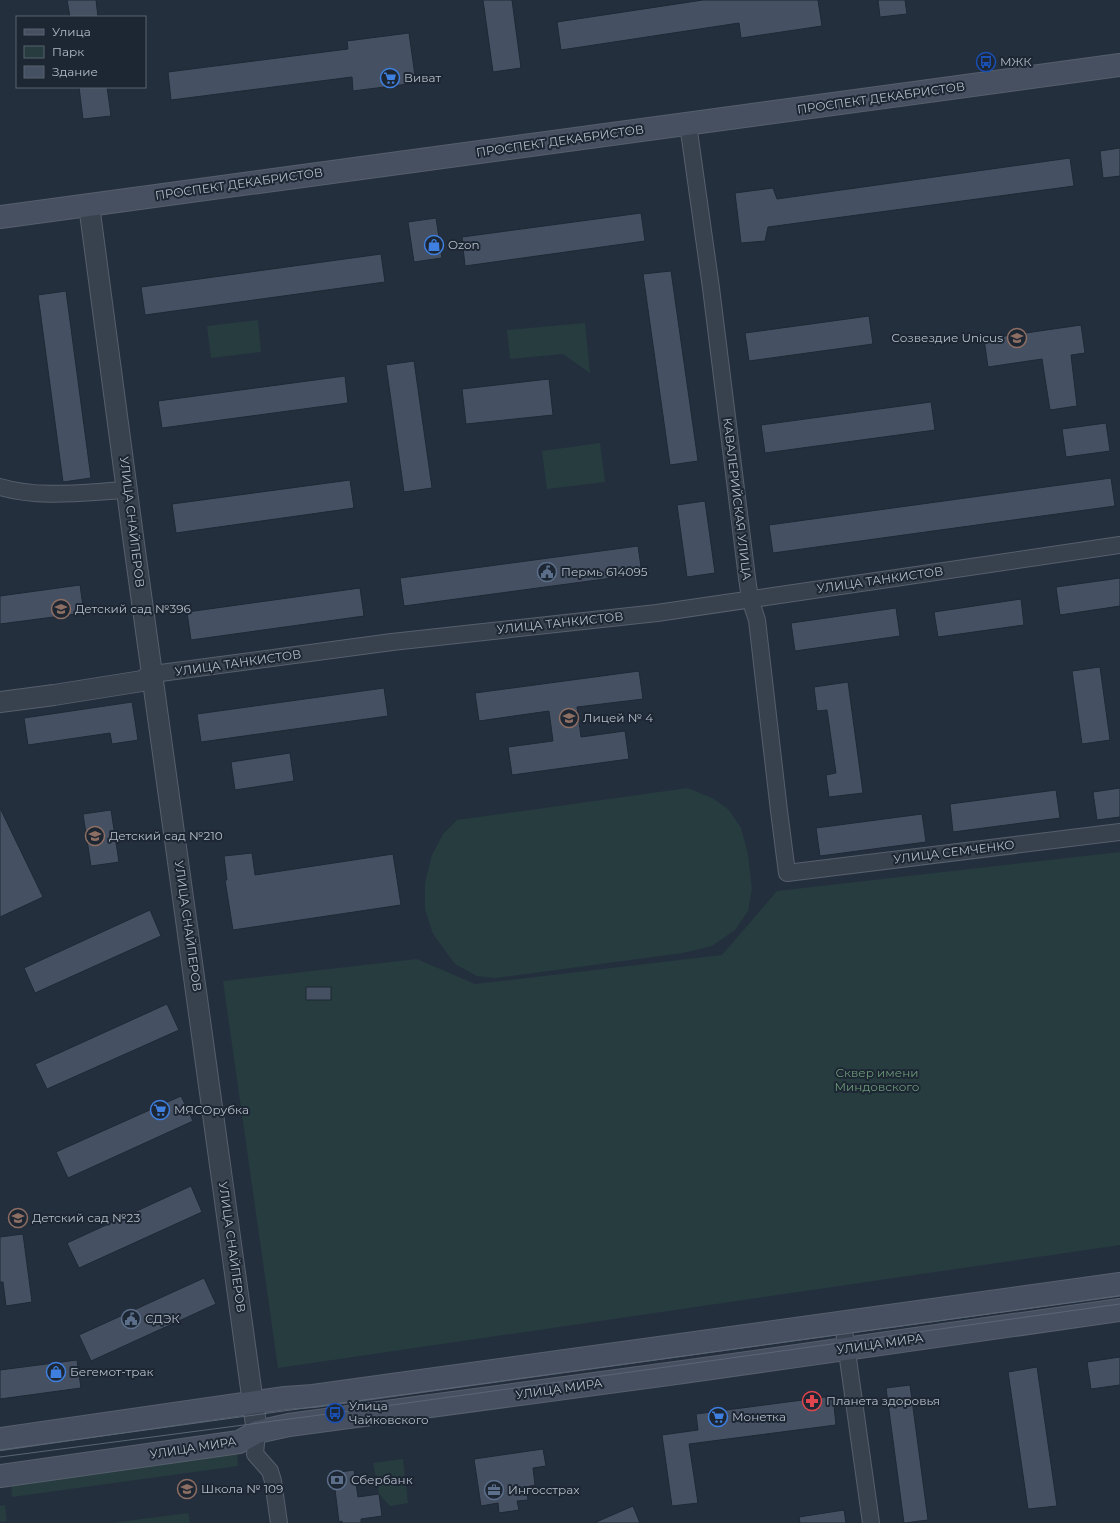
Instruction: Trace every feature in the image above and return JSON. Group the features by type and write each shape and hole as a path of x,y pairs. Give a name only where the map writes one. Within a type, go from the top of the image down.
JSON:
{"main road":[{"name":"ПРОСПЕКТ ДЕКАБРИСТОВ","path":"0,217 1120,65"},
{"path":"0,1438 1120,1284"},
{"name":"УЛИЦА МИРА","path":"0,1476 239,1442 257,1432 290,1425 1120,1310"}],"street":[{"name":"КАВАЛЕРИЙСКАЯ УЛИЦА","path":"688,124 711,288 746,578 757,620 787,873"},
{"name":"УЛИЦА СНАЙПЕРОВ","path":"89,205 257,1432 254,1454 270,1472 273,1481 279,1523"},
{"path":"0,488 16,492 58,493 127,490"},
{"name":"УЛИЦА ТАНКИСТОВ","path":"0,702 142,681 153,674 392,642 657,612 1120,545"},
{"name":"УЛИЦА СЕМЧЕНКО","path":"787,873 1120,832"},
{"path":"843,1323 871,1523"}],"green space":[{"path":"258,320 261,352 211,358 207,326"},
{"path":"585,323 590,373 563,354 510,359 507,330"},
{"path":"600,443 605,482 547,489 542,451"},
{"path":"688,788 714,799 729,810 741,828 748,854 752,889 748,911 735,930 712,946 682,953 496,978 477,976 455,964 433,934 425,909 425,883 432,855 443,834 457,820"},
{"name":"Сквер имени Миндовского","path":"1120,852 1120,1245 278,1368 223,981 417,959 475,984 722,955 777,891"},
{"path":"237,1451 238,1466 12,1497 11,1485"},
{"path":"403,1459 408,1503 390,1506 379,1494 373,1463"},
{"path":"5,1505 7,1521 0,1522 0,1506"},
{"path":"188,1513 190,1523 112,1523"}],"building":[{"path":"67,0 96,0 98,16 70,16"},
{"path":"483,0 512,0 521,68 493,72"},
{"path":"703,0 818,0 822,26 741,38 739,23 561,50 557,22"},
{"path":"878,0 905,0 907,14 880,17"},
{"path":"409,33 416,83 353,91 352,77 171,100 168,72 348,49 347,41"},
{"path":"79,88 107,88 111,116 83,119"},
{"path":"1120,148 1120,176 1103,178 1100,151"},
{"path":"1070,158 1074,186 768,227 765,241 741,243 735,193 773,188 777,199"},
{"path":"641,213 645,241 465,266 462,237"},
{"path":"436,218 442,258 414,262 408,222"},
{"path":"381,254 385,282 145,315 141,287"},
{"path":"671,271 698,461 670,465 643,274"},
{"path":"66,291 91,478 63,482 38,295"},
{"path":"869,316 873,344 749,361 745,333"},
{"path":"1081,325 1085,353 1071,355 1077,406 1050,410 1042,359 988,367 984,339"},
{"path":"414,361 432,488 404,492 386,365"},
{"path":"345,376 348,403 162,428 158,401"},
{"path":"549,379 553,415 466,424 462,389"},
{"path":"931,402 935,430 765,453 761,425"},
{"path":"1106,423 1110,451 1066,457 1062,429"},
{"path":"1111,478 1115,506 773,553 769,525"},
{"path":"350,480 354,508 176,533 172,504"},
{"path":"705,501 715,573 687,577 677,505"},
{"path":"638,546 642,574 404,606 400,578"},
{"path":"1120,578 1120,606 1060,615 1056,587"},
{"path":"80,585 84,613 0,624 0,596"},
{"path":"360,588 364,616 191,640 187,612"},
{"path":"1021,599 1024,625 938,637 934,612"},
{"path":"896,608 900,636 795,651 791,623"},
{"path":"1100,667 1110,740 1082,744 1072,671"},
{"path":"639,671 643,699 577,707 581,737 625,731 629,759 512,775 508,747 553,741 549,711 479,721 475,693"},
{"path":"848,682 863,793 829,797 826,775 836,773 827,710 817,711 814,687"},
{"path":"384,688 388,716 201,742 197,714"},
{"path":"132,702 138,740 112,744 110,733 28,745 24,718"},
{"path":"290,753 294,781 235,790 231,762"},
{"path":"1120,788 1120,817 1097,820 1093,792"},
{"path":"1056,790 1060,818 953,832 950,804"},
{"path":"0,808 43,897 0,917"},
{"path":"111,810 119,862 91,866 83,814"},
{"path":"922,814 926,842 820,856 816,828"},
{"path":"252,853 255,875 393,854 401,905 233,930 225,880 227,880 224,856"},
{"path":"150,910 161,936 35,993 24,968"},
{"path":"306,987 331,987 331,1000 306,1000"},
{"path":"167,1004 179,1030 47,1089 35,1064"},
{"path":"181,1096 193,1121 68,1178 56,1152"},
{"path":"191,1186 202,1212 79,1268 67,1243"},
{"path":"23,1234 32,1302 6,1306 3,1282 0,1282 0,1237"},
{"path":"204,1278 216,1304 91,1361 79,1335"},
{"path":"1120,1357 1120,1385 1091,1389 1087,1362"},
{"path":"77,1360 81,1388 0,1399 0,1370"},
{"path":"1037,1367 1057,1506 1028,1509 1008,1372"},
{"path":"910,1385 928,1520 904,1523 886,1388"},
{"path":"833,1396 836,1425 689,1444 698,1503 672,1506 662,1435 698,1430 696,1414"},
{"path":"543,1449 546,1466 533,1468 535,1485 526,1487 528,1500 517,1501 519,1510 499,1513 498,1503 481,1506 474,1459"},
{"path":"354,1470 358,1497 379,1494 382,1516 361,1519 361,1523 342,1523 342,1521 339,1522 333,1473"},
{"path":"633,1506 640,1523 594,1523"},
{"path":"844,1510 846,1523 800,1523 799,1517"}],"tram line":[{"path":"0,1450 1120,1296"},
{"path":"0,1457 335,1413 1120,1304"}],"place":[{"name":"МЖК","path":"986,62"},
{"name":"Виват","path":"390,78"},
{"name":"Ozon","path":"434,245"},
{"name":"Созвездие Unicus","path":"1017,338"},
{"name":"Пермь 614095","path":"547,572"},
{"name":"Детский сад №396","path":"61,609"},
{"name":"Лицей № 4","path":"569,718"},
{"name":"Детский сад №210","path":"95,836"},
{"name":"МЯСОрубка","path":"160,1110"},
{"name":"Детский сад №23","path":"18,1218"},
{"name":"СДЭК","path":"131,1319"},
{"name":"Бегемот-трак","path":"56,1372"},
{"name":"Планета здоровья","path":"812,1401"},
{"name":"Улица Чайковского","path":"335,1413"},
{"name":"Монетка","path":"718,1417"},
{"name":"Сбербанк","path":"337,1480"},
{"name":"Школа № 109","path":"187,1489"},
{"name":"Ингосстрах","path":"494,1490"}]}
